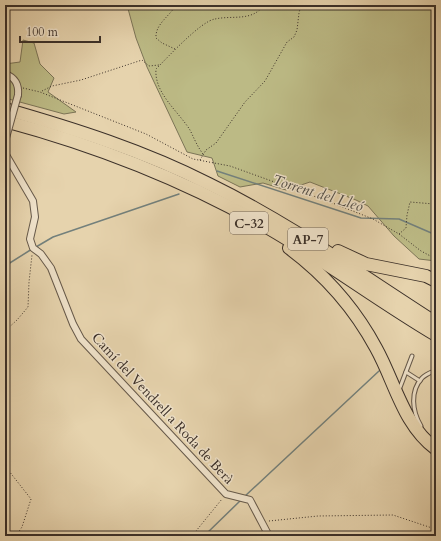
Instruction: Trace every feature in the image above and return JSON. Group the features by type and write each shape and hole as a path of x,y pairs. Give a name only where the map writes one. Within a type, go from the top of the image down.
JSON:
{"highway":[{"name":"AP-7","path":"5,109 106,140 158,160 210,184 287,226 436,323"},
{"name":"C-32","path":"26,115 68,121 135,144 186,166 242,194 345,255 366,264 426,276 436,281"},
{"name":"AP-7","path":"5,121 49,133 100,150 150,169 224,203 277,233 436,335"},
{"name":"C-32","path":"200,192 285,246 320,275 344,301 367,332 384,364 412,425 423,438 436,449"}],"street":[{"path":"5,74 11,76 15,80 18,88 18,95 6,140"},
{"path":"5,153 33,201 35,217 30,239 33,248"},
{"name":"Camí del Vendrell a Roda de Berà","path":"33,248 41,254 52,268 73,324 81,339 226,494 250,500 269,536"}],"lane":[{"path":"397,393 412,356"},
{"path":"424,431 417,418 414,404 414,394 420,381 425,376 436,370"},
{"path":"406,372 420,381"}],"path":[{"path":"176,5 156,32 156,38 176,49"},
{"path":"203,154 198,148 189,129 168,102 160,87 156,69 207,22 215,18 244,17 257,13 264,5"},
{"path":"199,160 206,150 216,143 245,102 265,82 287,42 294,37 297,30 301,5"},
{"path":"40,92 52,86 81,80 142,60 149,66 159,65"},
{"path":"18,88 40,92 146,134 193,159 230,166 373,219 399,234 421,251 436,259"},
{"path":"399,234 406,228 406,214 410,202 434,204 436,208"},
{"path":"5,331 18,320 28,307 33,248"},
{"path":"5,466 31,499 22,527 16,536"},
{"path":"192,536 226,494"},
{"path":"261,522 318,516 393,515 432,528 436,523"}],"shaded area":[{"path":"127,5 436,5 436,261 419,259 394,236 368,206 356,200 310,182 286,190 263,183 240,187 218,176 212,158 187,152 147,67 136,38"},
{"path":"23,40 34,43 40,64 54,78 48,92 76,112 64,114 5,98 5,64 20,62"}],"waterway":[{"name":"Torrent del Lleó","path":"217,171 361,218 399,219 436,235"},
{"name":"Torrent del Lleó","path":"36,247 53,237 179,194"},
{"name":"Torrent del Lleó","path":"5,266 32,249"},
{"path":"244,497 379,371"},
{"path":"204,536 241,500"}]}
